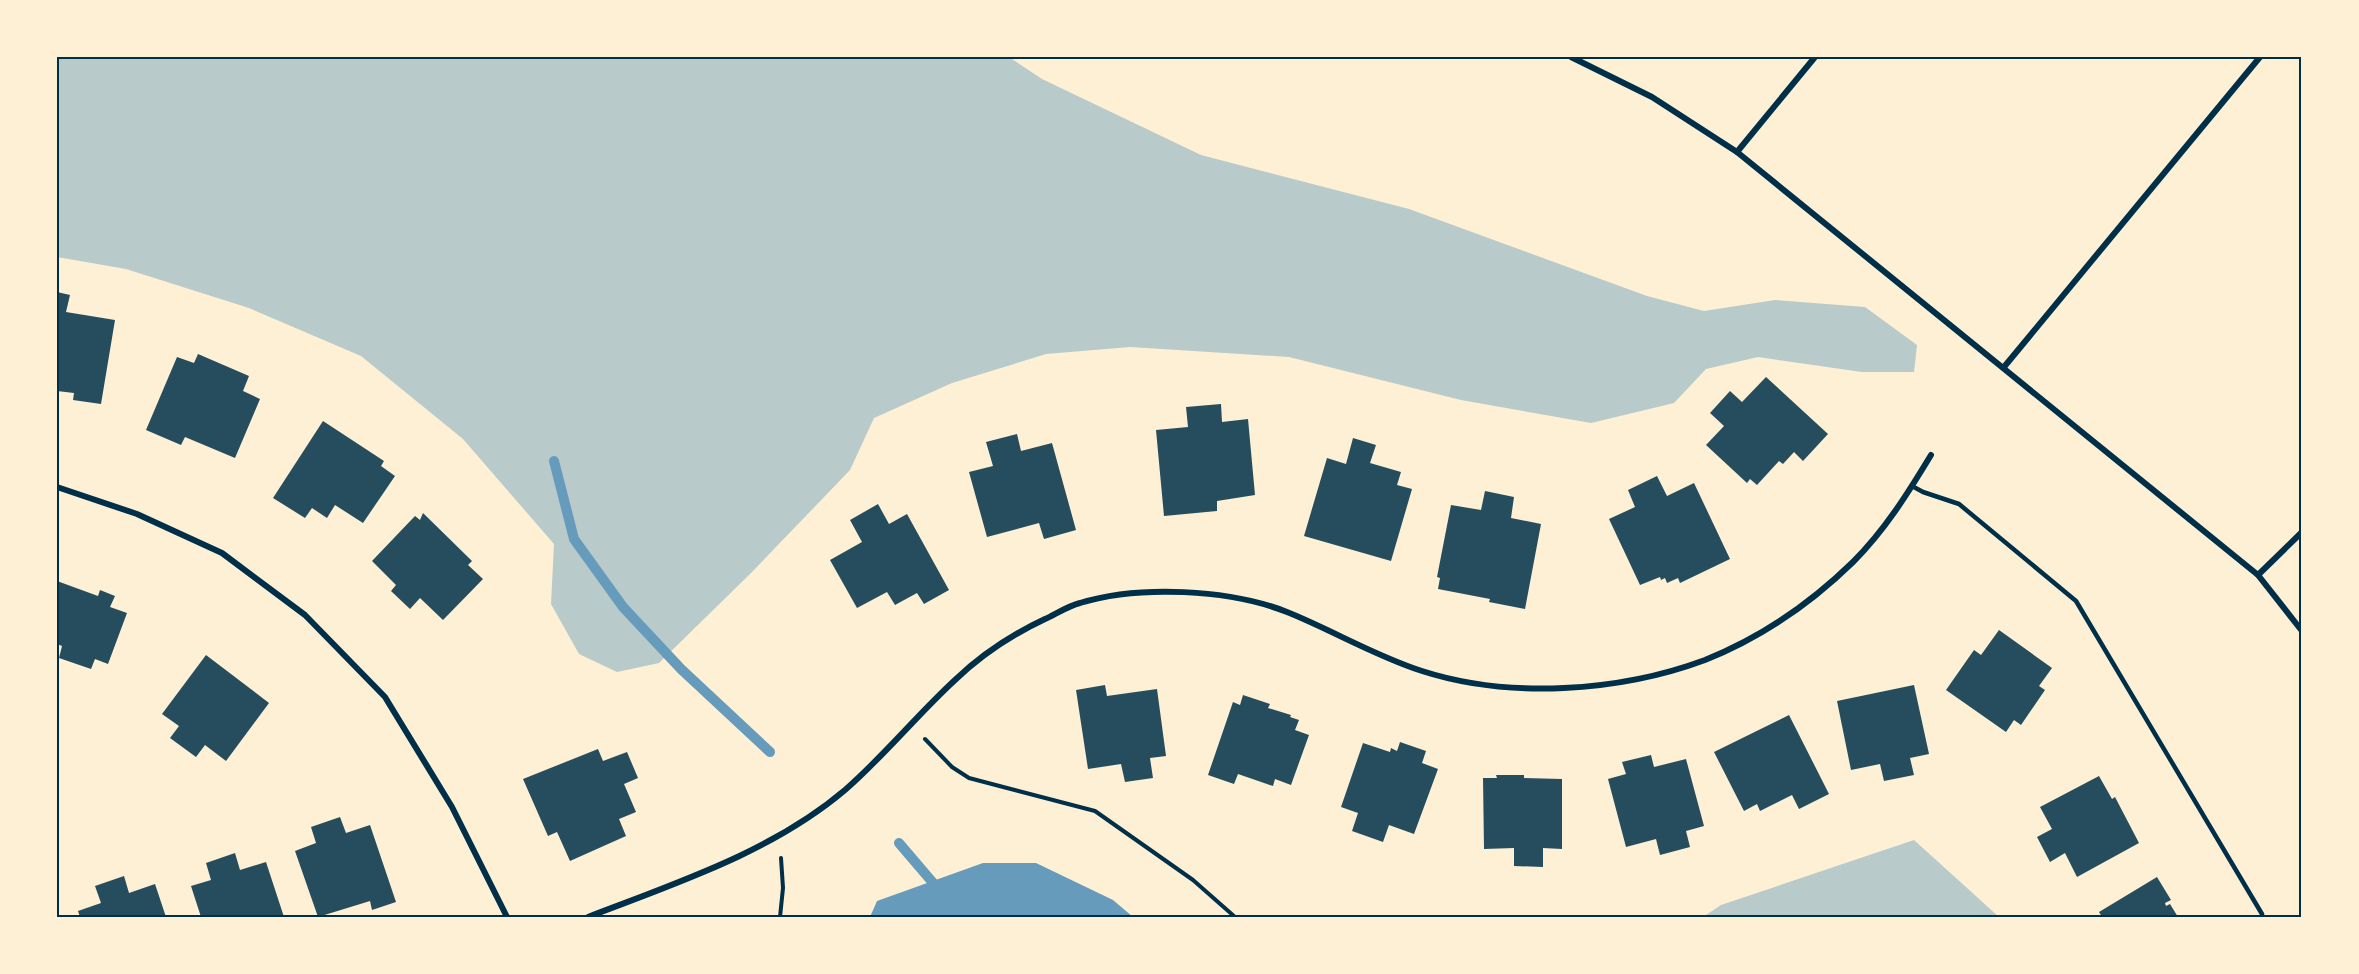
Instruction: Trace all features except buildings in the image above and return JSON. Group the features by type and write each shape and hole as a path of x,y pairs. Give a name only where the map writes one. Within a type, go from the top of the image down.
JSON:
{"street":[{"path":"1572,57 1652,96 1737,152 2258,575 2302,631"},
{"path":"1737,152 1815,57"},
{"path":"2004,367 2260,57"},
{"path":"588,917 700,874 779,836 843,791 912,725 957,677 1016,633 1079,603 1149,591 1219,594 1285,611 1354,644 1422,671 1479,684 1553,689 1626,682 1704,660 1745,640 1796,609 1856,559 1880,532 1931,455"},
{"path":"57,487 137,514 222,553 305,615 385,697 452,807 507,917"},
{"path":"2258,575 2302,532"}],"lane":[{"path":"1912,486 1959,504 2076,601 2262,914"}],"path":[{"path":"912,725 952,767 969,778 1095,811 1192,880 1235,917"},
{"path":"779,836 783,888 780,917"}],"shaded area":[{"path":"57,57 1009,57 1042,79 1201,155 1409,209 1647,296 1704,311 1775,300 1865,307 1917,345 1914,372 1862,372 1758,357 1706,369 1674,403 1591,423 1461,400 1289,357 1130,347 1046,354 952,383 874,418 850,470 752,572 659,663 617,672 579,654 551,604 554,544 463,439 361,356 249,308 126,269 57,257"},
{"path":"1914,840 1999,917 1703,917 1721,905"}],"water":[{"path":"983,863 1036,863 1113,900 1133,917 870,917 877,901"}],"waterway":[{"path":"554,461 574,539 623,607 681,669 770,752"},
{"path":"899,843 940,891"}]}
